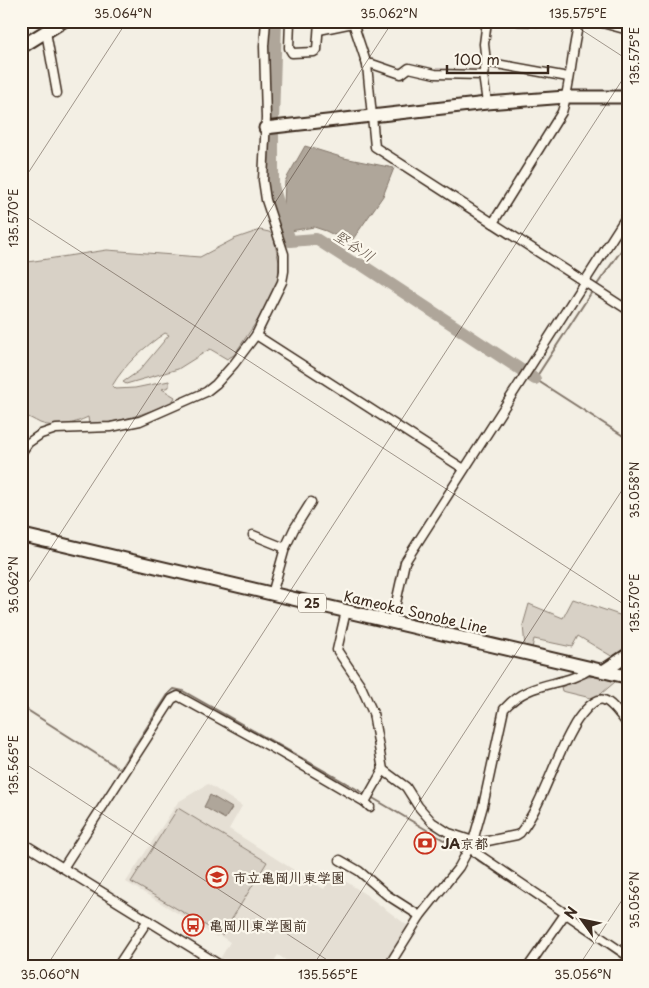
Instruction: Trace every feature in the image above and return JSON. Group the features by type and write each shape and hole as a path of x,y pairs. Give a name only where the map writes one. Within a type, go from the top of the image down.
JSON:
{"main road":[{"path":"21,47 62,21"},
{"name":"Kameoka Sonobe Line","path":"21,535 628,677"},
{"path":"598,670 628,655"}],"street":[{"path":"21,453 28,443 41,434 56,429 111,427 140,421 206,392 234,364 256,335 282,282 284,271 284,254 266,200 263,180 265,128 264,46 266,21"},
{"path":"290,21 289,48 292,53 314,52 317,50 319,25 354,22 367,65 375,147 628,310"},
{"path":"487,103 483,75 486,62 484,44 488,21"},
{"path":"493,224 562,112 574,41 582,22 518,21"},
{"path":"594,21 623,26"},
{"path":"46,32 57,94"},
{"path":"486,62 568,77"},
{"path":"367,65 372,64 401,74 409,68 435,74 483,75"},
{"path":"265,128 487,103 566,97 628,97"},
{"path":"392,621 405,562 628,214"},
{"path":"256,335 464,469"},
{"path":"272,594 285,548 294,529 311,502"},
{"path":"253,535 285,548"},
{"path":"63,868 172,699 178,696 278,751 368,804 383,770 372,713 360,684 337,650 346,611"},
{"path":"388,967 420,916 459,867 471,845 483,806 504,709 514,698 528,690 598,670"},
{"path":"471,845 520,833 545,787 572,729 591,704 598,700 603,700 610,704 628,725"},
{"path":"383,770 406,787 418,806 440,828 471,845 564,916 628,956"},
{"path":"21,842 223,967"},
{"path":"340,860 359,871 387,895 420,916"},
{"path":"528,967 564,916"},
{"path":"118,967 148,920"}],"shaded area":[{"path":"305,146 344,158 394,168 383,196 353,239 346,241 314,227 290,231 284,206 285,181"},
{"path":"260,230 273,235 279,262 278,281 259,318 234,355 227,359 210,349 178,369 126,384 123,382 139,371 169,335 165,333 136,356 112,386 115,389 135,388 169,381 169,387 162,389 175,397 172,403 131,417 100,424 89,424 88,417 71,424 53,426 21,415 21,263 107,250 200,257 234,239"},
{"path":"573,599 628,618 628,661 620,654 613,657 578,636 572,647 534,639 532,648 525,647 523,625 529,604 563,618"},
{"path":"597,676 615,682 595,699 562,691 561,687 587,677"},
{"name":"市立亀岡川東学園","path":"208,784 242,806 229,829 324,889 333,873 408,926 384,967 338,967 335,965 333,967 296,967 278,955 270,967 232,967 220,959 230,942 219,935 217,937 126,882 178,802"},
{"path":"210,795 232,808 225,819 204,807"},
{"path":"178,808 267,862 222,935 131,882"}],"waterway":[{"name":"堅谷川","path":"276,21 273,186 290,241 316,239 352,262 362,265 535,379"},
{"path":"596,286 628,241"},
{"name":"堅谷川","path":"593,290 535,379 628,439"},
{"path":"21,706 120,769 169,693 174,689 183,691 367,795"},
{"path":"371,797 464,852"},
{"path":"470,855 562,916"},
{"path":"566,919 628,962"}],"place":[{"name":"JA京都","path":"425,843"},
{"name":"市立亀岡川東学園","path":"217,877"},
{"name":"亀岡川東学園前","path":"193,925"}]}
